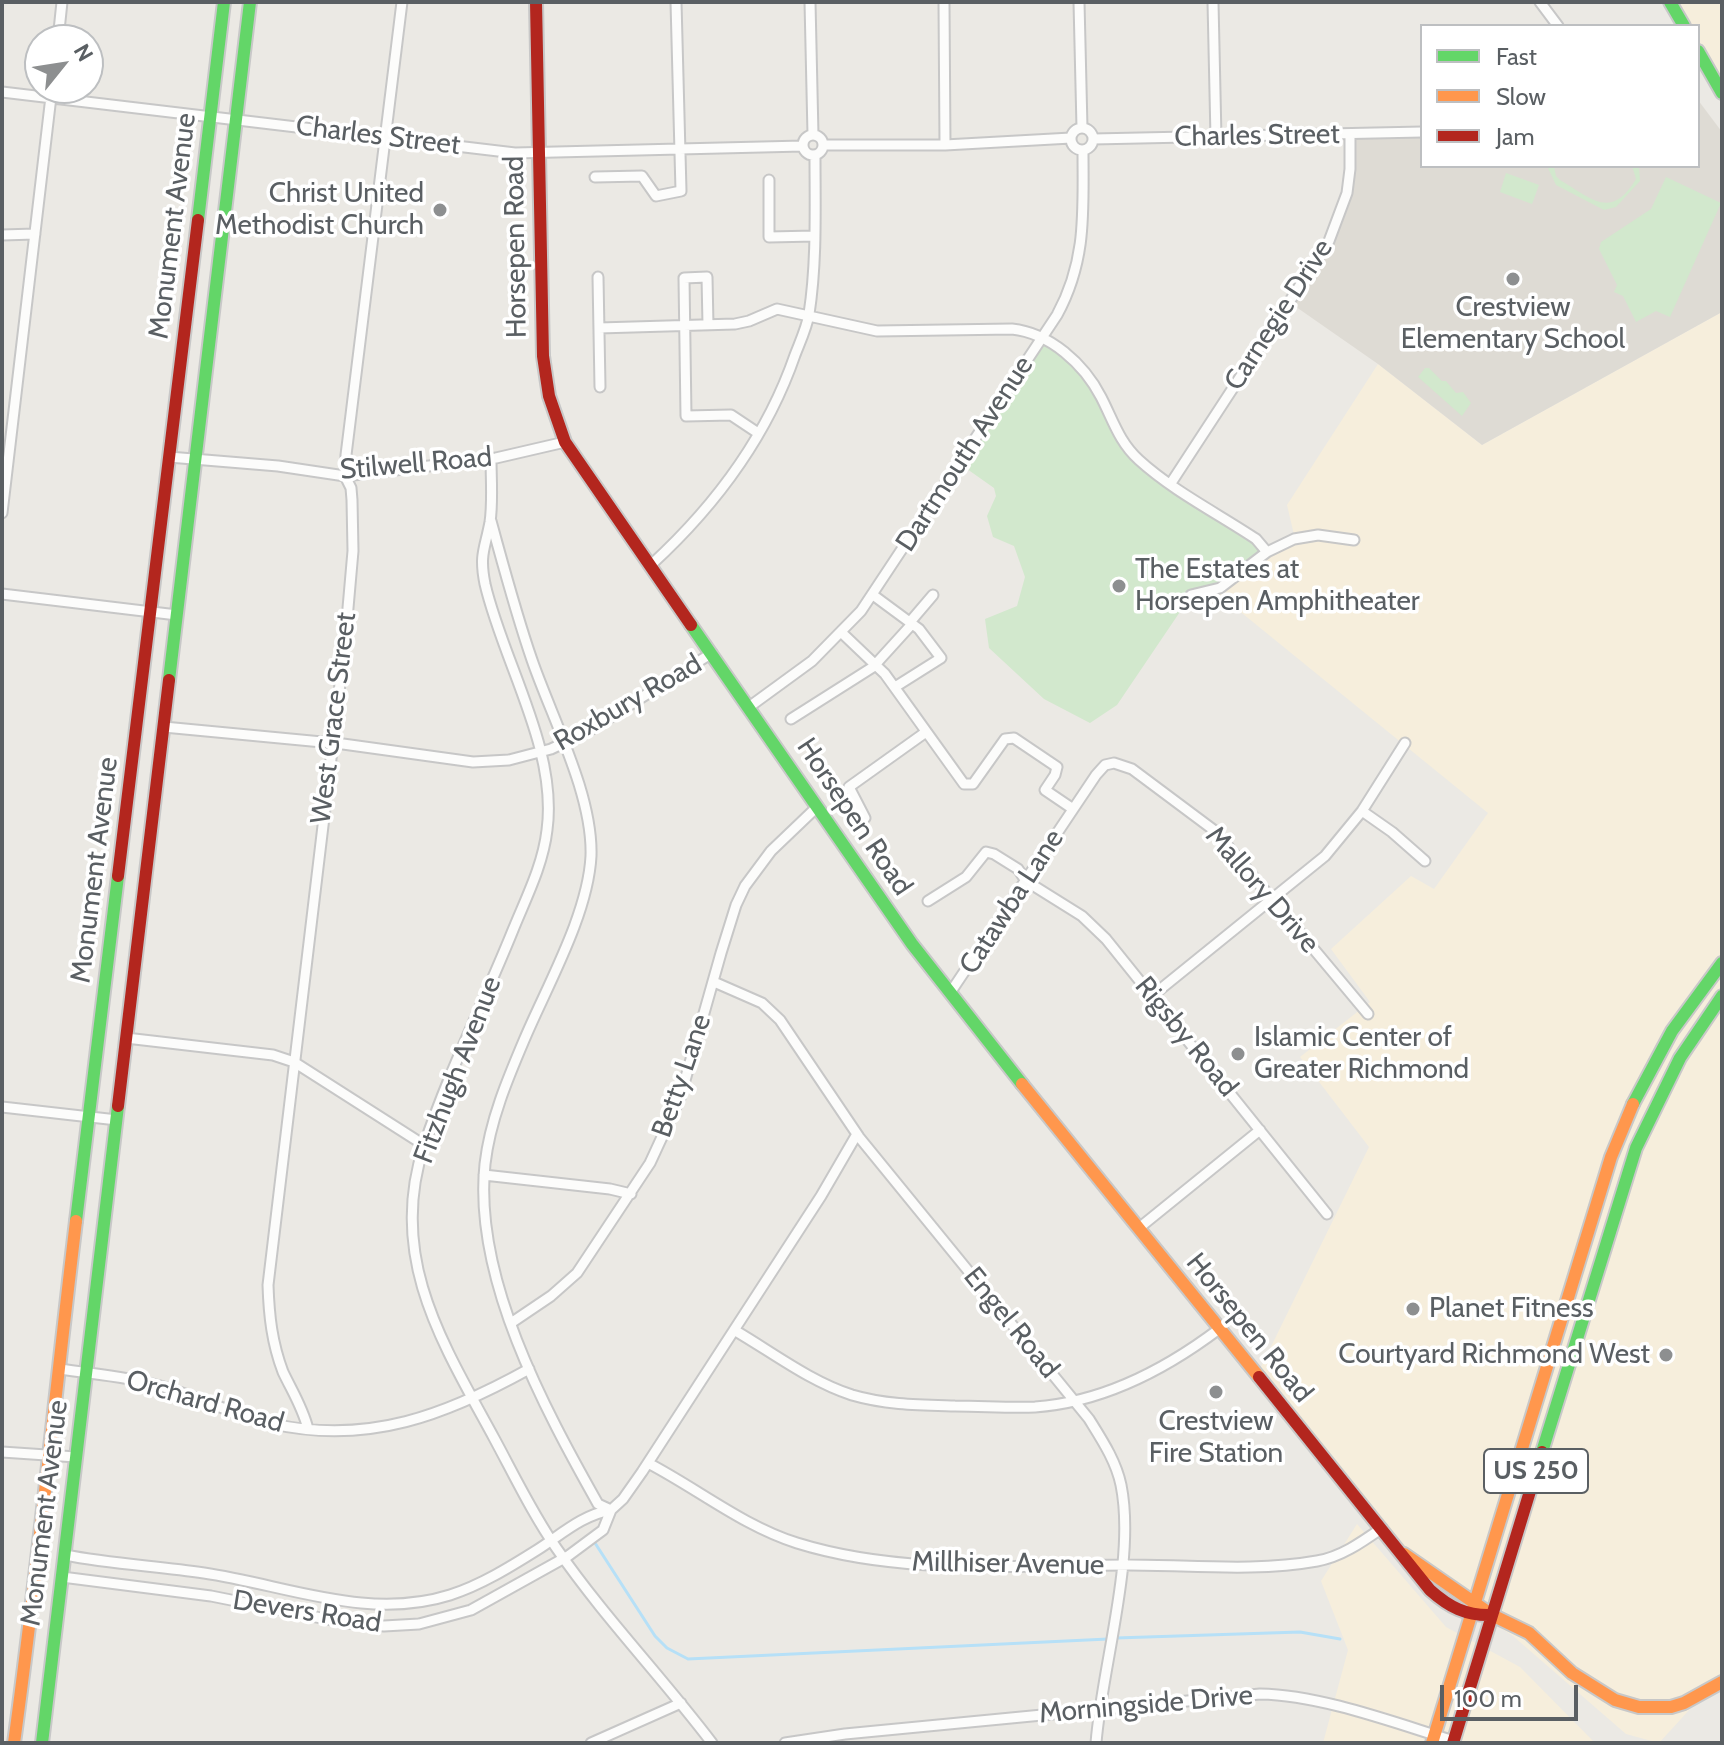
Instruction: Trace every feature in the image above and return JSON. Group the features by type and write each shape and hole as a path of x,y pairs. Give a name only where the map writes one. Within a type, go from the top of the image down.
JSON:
{"street":[{"path":"60,24 62,2"},
{"name":"Monument Avenue","path":"14,1743 38,1568 49,1454 224,2"},
{"name":"Monument Avenue","path":"42,1743 250,2"},
{"name":"West Grace Street","path":"308,1429 276,1351 268,1316 269,1264 345,642 353,551 351,488 345,476 402,2"},
{"name":"Horsepen Road","path":"536,2 543,356 549,396 565,442 885,906 950,993 1382,1528 1412,1573 1426,1588 1471,1615"},
{"path":"595,177 642,176 656,196 681,191 676,2"},
{"path":"810,2 813,135"},
{"path":"944,2 945,145"},
{"path":"1079,2 1082,128"},
{"path":"1213,2 1216,138"},
{"path":"1540,2 1556,24"},
{"path":"1670,2 1683,24"},
{"path":"1700,54 1722,93"},
{"name":"Charles Street","path":"2,92 24,92"},
{"name":"Charles Street","path":"104,100 539,154 803,146"},
{"path":"2,513 6,454 50,104"},
{"path":"1082,128 1088,130 1093,139 1089,147 1083,150 1074,147 1071,138 1076,130 1082,128"},
{"name":"Charles Street","path":"1093,139 1420,132"},
{"name":"Carnegie Drive","path":"1171,483 1329,241 1347,193 1350,134"},
{"path":"813,135 819,137 823,145 820,153 815,155 806,152 803,146 807,137 813,135"},
{"path":"823,145 945,145 1071,138"},
{"name":"Dartmouth Avenue","path":"749,707 812,661 842,633 873,595 1066,299 1080,258 1083,150"},
{"path":"652,564 706,510 758,433 783,387 809,316 815,236 815,155"},
{"path":"769,180 769,237 815,236"},
{"path":"2,235 35,234"},
{"path":"598,277 600,387"},
{"path":"708,325 707,277 684,278 686,416 727,414 758,433"},
{"path":"599,328 744,322 777,309 877,331 1012,329 1030,332 1081,367 1102,399 1126,447 1144,464 1256,539 1267,552"},
{"name":"Stilwell Road","path":"169,457 345,476 491,458 565,442"},
{"name":"Fitzhugh Avenue","path":"491,458 491,518 515,607 586,811 590,830 590,871 581,907 498,1106 490,1133 484,1175 486,1220 494,1270 529,1369 598,1504 611,1510"},
{"name":"Fitzhugh Avenue","path":"491,518 482,550 485,582 540,753 548,817 541,859 424,1145 411,1209 414,1255 433,1321 551,1540 712,1743"},
{"path":"1191,595 1220,588 1280,544 1305,536 1331,535 1354,540"},
{"path":"2,594 177,615"},
{"path":"873,595 922,632 941,658 895,687"},
{"path":"791,719 876,664 933,595"},
{"path":"842,633 876,664 895,687 964,784 973,784 1005,739 1014,738 1057,767 1045,790 1073,809"},
{"name":"Roxbury Road","path":"164,727 331,743 473,762 509,760 563,744 617,715 712,653"},
{"path":"865,818 849,787 926,732"},
{"path":"1152,996 1325,856 1362,811 1405,743"},
{"name":"Mallory Drive","path":"1073,809 1105,765 1114,763 1132,769 1215,831 1368,1014"},
{"name":"Betty Lane","path":"511,1323 551,1296 577,1273 631,1194 672,1119 689,1071 736,905 745,886 771,851 817,807"},
{"name":"Catawba Lane","path":"950,993 1073,809"},
{"path":"1362,811 1425,861"},
{"name":"Rigsby Road","path":"928,901 966,877 986,852 1018,869 1026,881 1069,906 1093,926 1125,961 1327,1214"},
{"name":"US 250","path":"1433,1739 1611,1157 1639,1088 1674,1028 1722,963"},
{"name":"Engel Road","path":"714,982 748,995 770,1010 806,1056 857,1134 1074,1400 1108,1451 1119,1476 1124,1522 1122,1565 1096,1743"},
{"name":"US 250","path":"1453,1742 1627,1172 1652,1110 1685,1048 1722,996"},
{"path":"126,1038 273,1055 294,1062 424,1145"},
{"path":"2,1107 117,1120"},
{"path":"1139,1228 1260,1130"},
{"name":"Devers Road","path":"62,1575 176,1591 346,1623 384,1626 419,1624 471,1610 563,1558 603,1530 611,1510 623,1499 648,1463 821,1196 857,1134"},
{"path":"484,1175 631,1194"},
{"path":"1586,1235 1606,1241"},
{"path":"734,1330 824,1383 867,1399 897,1404 1003,1407 1038,1406 1074,1400 1152,1374 1219,1329"},
{"name":"Orchard Road","path":"60,1369 153,1384 271,1424 332,1432 386,1428 422,1418 472,1398 529,1369"},
{"path":"2,1452 76,1457"},
{"name":"Millhiser Avenue","path":"648,1463 751,1523 795,1542 863,1558 909,1563 1246,1566 1316,1562 1348,1550 1382,1528"},
{"name":"Devers Road","path":"65,1555 205,1573 351,1603 395,1606 455,1593 480,1583 590,1514 611,1510"},
{"name":"Horsepen Road","path":"1400,1551 1492,1615"},
{"path":"38,1568 62,1575"},
{"path":"263,1606 269,1586"},
{"path":"1471,1615 1492,1615 1529,1633 1572,1673 1593,1688 1627,1704 1671,1707 1722,1682"},
{"name":"Morningside Drive","path":"785,1743 845,1734 1242,1695 1288,1696 1433,1739 1453,1742"},
{"path":"591,1743 681,1703"}],"shaded area":[{"path":"1670,2 1722,2 1722,93 1700,54 1700,24 1683,24"},
{"name":"Crestview Elementary School","path":"1700,103 1722,132 1722,312 1482,445 1378,364 1289,302 1319,257 1346,199 1349,134 1420,133 1420,168 1700,168"},
{"path":"1722,312 1722,1674 1659,1743 1626,1734 1513,1636 1430,1582 1261,1367 1369,1147 1300,1057 1370,1002 1331,949 1411,876 1434,889 1488,813 1216,592 1269,549 1295,539 1287,505 1378,364 1482,445"},
{"path":"1357,1524 1446,1627 1520,1667 1595,1743 1323,1743 1348,1650 1321,1581"}],"green space":[{"path":"1548,168 1554,168 1560,180 1591,199 1609,203 1627,192 1636,179 1633,168 1639,168 1640,181 1616,207 1604,210 1556,185"},
{"path":"1506,173 1539,185 1532,204 1500,192"},
{"path":"1666,177 1721,203 1670,317 1656,311 1636,322 1623,296 1614,292 1617,285 1599,249 1601,242 1651,209"},
{"path":"1043,338 1076,362 1133,454 1269,549 1216,592 1190,597 1117,705 1090,723 1044,699 989,648 985,619 1017,606 1025,577 1014,546 993,537 987,516 996,496 994,488 960,464"},
{"path":"1425,368 1446,381 1456,393 1463,392 1471,403 1462,416 1418,377"}],"waterway":[{"path":"595,1543 655,1636 667,1648 688,1659 1108,1639"},
{"path":"1116,1638 1300,1632 1340,1639"}],"traffic: fast":[{"path":"198,220 224,2"},
{"path":"169,680 250,2"},
{"path":"1670,2 1683,24"},
{"path":"1700,54 1722,93"},
{"path":"691,625 912,944 1022,1084"},
{"path":"76,1221 118,876"},
{"path":"1633,1104 1672,1031 1722,963"},
{"path":"1542,1452 1636,1148 1680,1058 1722,996"},
{"path":"42,1743 118,1106"}],"traffic: slow":[{"path":"1022,1084 1259,1377"},
{"path":"1432,1743 1611,1157 1633,1104"},
{"path":"14,1743 76,1221"},
{"path":"1404,1554 1492,1615 1529,1633 1572,1673 1615,1700 1639,1707 1671,1707 1722,1682"}],"traffic: jam":[{"path":"536,2 543,356 549,396 565,442 691,625"},
{"path":"118,876 198,220"},
{"path":"118,1106 169,680"},
{"path":"1259,1377 1430,1590 1458,1609 1492,1615"},
{"path":"1453,1743 1542,1452"}],"place":[{"name":"Christ United Methodist Church","path":"440,210"},
{"name":"Crestview Elementary School","path":"1513,279"},
{"name":"The Estates at Horsepen Amphitheater","path":"1119,586"},
{"name":"Islamic Center of Greater Richmond","path":"1238,1054"},
{"name":"Planet Fitness","path":"1413,1309"},
{"name":"Courtyard Richmond West","path":"1666,1355"},
{"name":"Crestview Fire Station","path":"1216,1392"}]}
